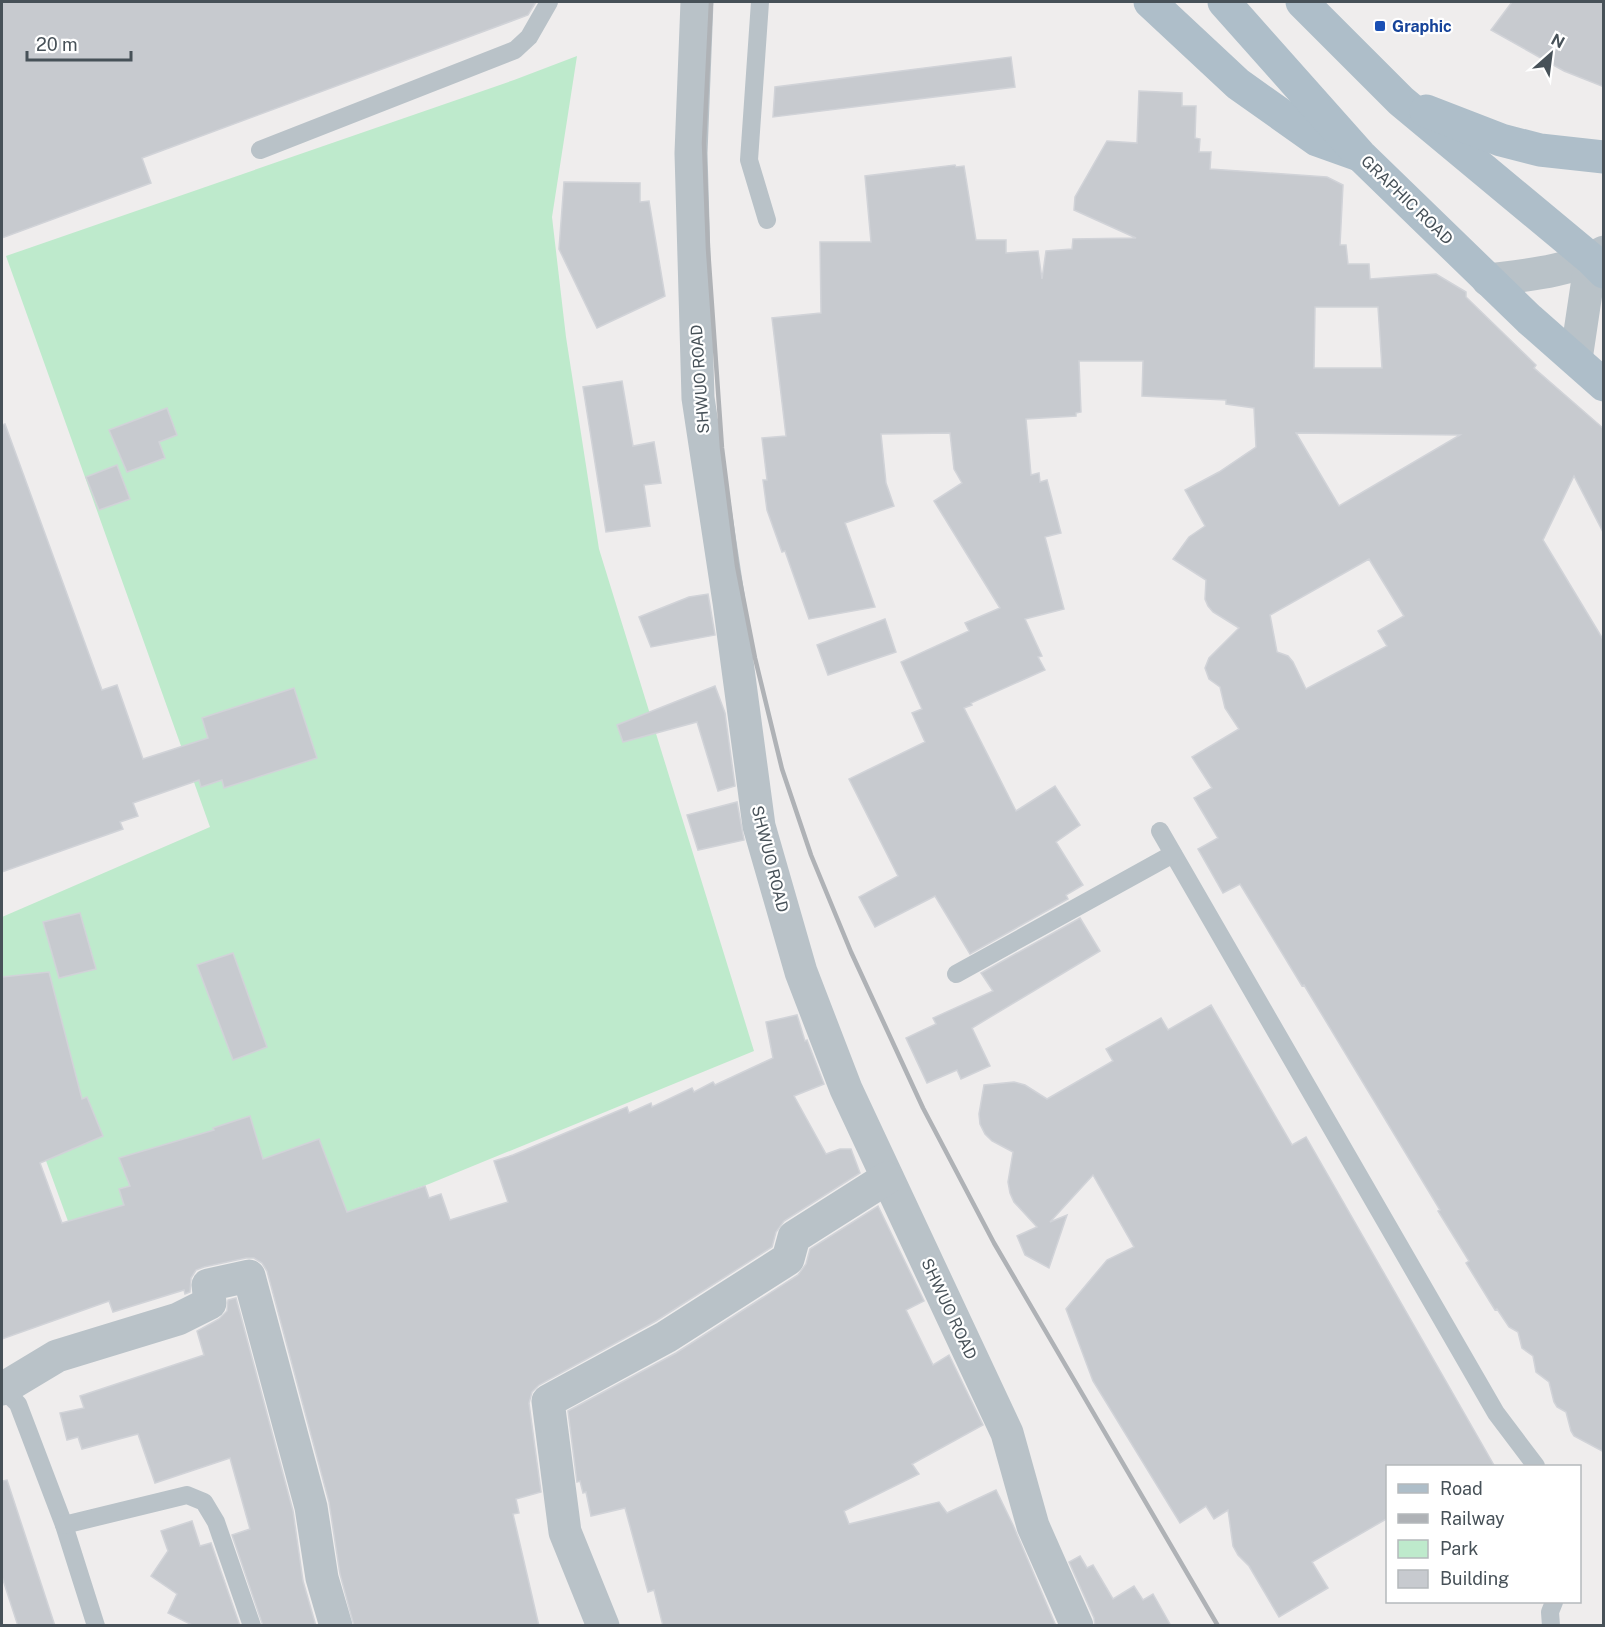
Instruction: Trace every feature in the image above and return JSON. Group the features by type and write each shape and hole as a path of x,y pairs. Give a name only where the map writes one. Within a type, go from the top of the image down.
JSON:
{"main road":[{"path":"1150,2 1238,84 1317,140 1360,155"},
{"name":"GRAPHIC ROAD","path":"1224,2 1360,155 1488,280 1604,385"},
{"path":"1309,6 1401,101 1599,261"},
{"path":"1401,101 1501,140 1540,150 1604,157"}],"street":[{"name":"SHWUO ROAD","path":"697,2 691,153 698,398 729,602 759,826 801,972 846,1089 1007,1433 1033,1526 1077,1626"},
{"path":"1488,280 1544,273 1599,261"},
{"path":"1576,359 1583,302 1599,261"},
{"path":"598,1624 565,1532 548,1401 666,1337 788,1259 794,1237 887,1178"},
{"path":"2,1389 57,1356 178,1319 210,1303 208,1285 249,1276 311,1507 322,1578 336,1626"}],"lane":[{"path":"261,150 515,50 529,36 549,2"},
{"path":"760,2 749,160 767,220"},
{"path":"1160,831 1496,1413 1535,1465"},
{"path":"956,974 1173,854"},
{"path":"2,1389 18,1404 64,1525 96,1626"},
{"path":"64,1525 187,1495 204,1502 216,1522 252,1626"},
{"path":"1551,1626 1550,1612 1554,1603"}],"green space":[{"path":"577,56 552,217 566,337 599,549 754,1051 429,1184 96,1298 2,1040 2,917 210,827 6,256 514,80"}],"building":[{"path":"2,2 536,2 528,15 142,158 151,183 2,238"},
{"path":"1512,2 1604,2 1604,87 1564,71 1491,30"},
{"path":"1011,57 1015,87 773,117 775,87"},
{"path":"1139,91 1182,93 1182,106 1196,106 1195,138 1200,139 1199,152 1211,152 1210,169 1327,177 1343,185 1340,245 1346,245 1348,264 1369,264 1370,279 1436,274 1466,292 1466,297 1536,365 1534,368 1604,429 1604,534 1574,476 1543,540 1604,641 1604,1452 1574,1436 1566,1412 1557,1407 1554,1402 1549,1382 1536,1372 1533,1356 1522,1348 1518,1332 1509,1327 1497,1309 1495,1310 1466,1263 1469,1261 1438,1211 1440,1210 1240,884 1223,893 1198,849 1218,838 1194,798 1212,788 1192,757 1239,729 1225,708 1220,687 1209,679 1205,668 1209,658 1239,628 1213,612 1208,606 1205,599 1206,580 1173,559 1189,537 1205,526 1185,490 1219,472 1256,447 1254,408 1226,404 1226,400 1142,396 1143,361 1079,361 1081,412 1076,413 1076,416 1026,419 1031,475 1039,473 1040,482 1047,480 1061,533 1045,537 1064,609 1025,619 1042,656 1038,657 1045,670 964,708 1016,811 1055,786 1080,825 1056,842 1083,885 1066,895 1068,899 970,954 935,896 875,927 859,897 898,876 849,779 925,742 912,713 922,709 901,662 969,631 965,623 1000,608 934,501 962,483 954,469 950,433 881,434 886,483 894,506 845,523 875,607 809,619 785,551 782,552 767,510 763,480 767,480 762,438 786,436 772,318 821,313 820,242 871,242 865,176 955,165 956,167 964,166 976,240 1006,240 1006,253 1038,251 1042,279 1046,251 1072,249 1073,239 1136,238 1074,210 1075,197 1107,141 1137,143","holes":["1315,307 1378,307 1382,368 1314,368","1296,433 1460,435 1339,506","1369,559 1404,616 1378,631 1387,646 1306,689 1293,662 1288,656 1277,652 1270,615"]},
{"path":"564,182 640,183 640,202 649,201 665,296 597,328 559,249"},
{"path":"622,381 633,446 654,442 661,483 644,485 650,526 606,532 583,387"},
{"path":"167,408 177,435 159,442 165,458 127,472 109,430"},
{"path":"5,424 102,690 117,685 143,759 208,738 202,718 294,688 317,758 224,788 222,780 201,787 199,780 133,803 138,816 120,822 123,829 2,872 2,425"},
{"path":"117,465 130,499 99,510 86,477"},
{"path":"708,594 715,635 651,647 639,617 689,597"},
{"path":"885,619 896,652 828,675 817,645"},
{"path":"715,686 725,713 735,786 718,791 697,722 623,742 617,725"},
{"path":"737,802 744,840 698,850 687,815"},
{"path":"80,913 96,969 59,978 43,922"},
{"path":"1080,918 1100,951 972,1028 990,1066 961,1079 957,1070 927,1083 906,1038 936,1024 933,1018 993,991 981,973"},
{"path":"233,953 267,1047 233,1060 197,965"},
{"path":"49,972 82,1099 87,1097 103,1136 40,1163 62,1223 124,1205 119,1189 130,1186 119,1158 214,1130 213,1128 250,1116 263,1159 319,1139 347,1212 425,1186 429,1198 441,1194 450,1220 508,1202 494,1161 627,1107 629,1113 651,1103 652,1107 692,1088 694,1092 713,1082 715,1085 773,1058 766,1022 797,1015 805,1041 807,1040 824,1084 794,1096 826,1154 840,1149 851,1149 860,1173 784,1221 776,1232 772,1247 656,1321 539,1385 532,1392 529,1403 541,1492 516,1499 519,1513 513,1514 539,1626 354,1626 340,1574 329,1502 267,1271 262,1263 254,1258 246,1258 204,1267 196,1270 191,1278 190,1292 185,1294 184,1290 113,1312 109,1301 2,1339 2,977"},
{"path":"1211,1005 1292,1145 1306,1137 1494,1465 1386,1465 1386,1519 1312,1562 1328,1588 1279,1617 1249,1566 1233,1546 1228,1510 1214,1519 1206,1506 1180,1523 1093,1381 1066,1309 1107,1260 1134,1247 1093,1175 1050,1222 1067,1215 1049,1268 1025,1255 1017,1236 1037,1227 1014,1202 1010,1193 1008,1182 1013,1152 992,1141 980,1124 979,1114 984,1085 1014,1082 1025,1085 1047,1099 1113,1061 1106,1049 1161,1018 1168,1030"},
{"path":"878,1206 924,1301 906,1310 933,1365 949,1355 983,1425 912,1464 919,1474 844,1511 849,1524 939,1502 947,1513 996,1490 1056,1626 663,1626 654,1590 648,1592 625,1508 591,1516 586,1492 583,1493 580,1481 577,1482 568,1411 676,1353 798,1275 806,1264 810,1249"},
{"path":"236,1298 293,1511 303,1581 316,1626 263,1626 232,1535 250,1529 230,1458 155,1483 138,1434 82,1449 78,1437 67,1440 60,1413 84,1408 80,1396 204,1355 197,1331 219,1319 227,1311 228,1300"},
{"path":"7,1480 55,1626 18,1626 2,1577 2,1481"},
{"path":"192,1521 200,1546 211,1543 240,1626 194,1626 168,1613 177,1594 151,1576 168,1551 161,1531"},
{"path":"1080,1556 1087,1568 1093,1565 1113,1599 1134,1586 1143,1600 1153,1594 1171,1626 1095,1626 1094,1618 1069,1562"}],"railway":[{"path":"711,2 704,143 708,249 722,448 737,566 755,658 782,769 811,855 851,952 923,1108 994,1243 1218,1626"}],"place":[{"name":"Graphic","path":"1380,26"}]}
